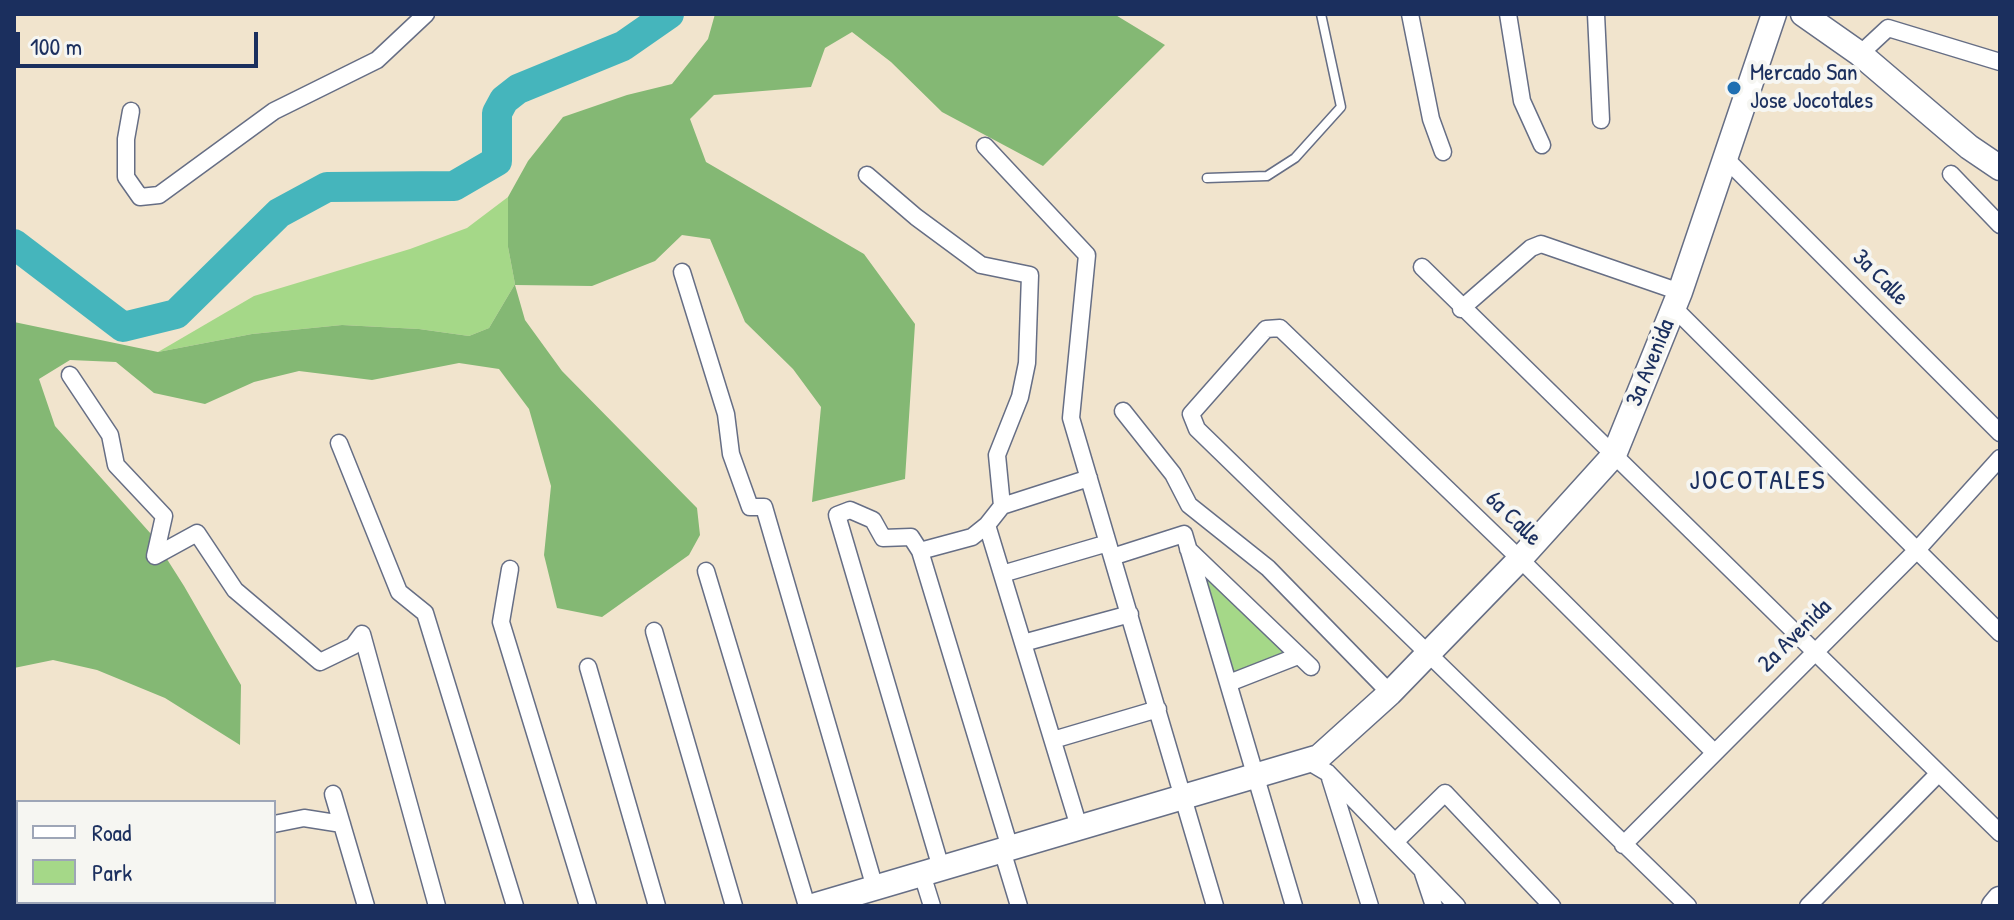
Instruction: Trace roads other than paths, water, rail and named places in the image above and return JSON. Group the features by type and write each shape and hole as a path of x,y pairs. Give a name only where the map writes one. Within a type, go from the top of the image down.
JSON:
{"main road":[{"path":"1995,906 2000,900"}],"street":[{"path":"131,111 126,139 126,177 140,197 159,195 274,111 377,60 426,14"},
{"path":"1410,14 1431,119 1443,152"},
{"path":"1508,14 1522,101 1542,145"},
{"path":"1596,14 1601,120"},
{"name":"3a Avenida","path":"810,906 1319,757 1390,693 1520,559 1614,455 1677,300 1774,14"},
{"path":"1808,15 1860,54 1969,147 2000,168"},
{"path":"1860,54 1888,28 2000,62"},
{"path":"985,146 1087,255 1071,418 1215,906"},
{"name":"3a Calle","path":"1725,158 2000,433"},
{"path":"1951,174 2000,225"},
{"path":"867,175 916,217 981,265 1030,275 1027,363 1020,397 997,455 1002,506"},
{"path":"1461,309 1531,248 1541,244 1677,300 2000,633"},
{"path":"1422,267 1461,309 2000,833"},
{"path":"682,272 726,414 731,454 750,507 764,507 875,888"},
{"name":"6a Calle","path":"1429,654 1192,423 1191,414 1266,329 1280,328 1520,559 1714,752"},
{"path":"70,375 110,435 116,465 164,516 155,556 197,533 235,590 320,662 353,646 362,634 437,906"},
{"path":"1123,411 1173,474 1189,505 1268,568 1390,693"},
{"path":"339,443 399,592 425,613 515,906"},
{"name":"2a Avenida","path":"1623,845 1917,550 2000,458"},
{"path":"920,551 972,537 987,525 1002,506 1089,478"},
{"path":"932,906 932,871 837,515 850,510 873,520 883,538 911,537 920,551 1006,849 1019,906"},
{"path":"987,525 1079,827"},
{"path":"1002,574 1184,534 1294,906"},
{"path":"1187,549 1304,662 1229,683"},
{"path":"510,569 501,622 588,906"},
{"path":"706,571 810,906"},
{"path":"1023,643 1130,614"},
{"path":"654,631 734,906"},
{"path":"1429,654 1688,906"},
{"path":"588,667 657,906"},
{"path":"1053,740 1158,709"},
{"path":"1306,760 1328,773 1457,906"},
{"path":"1328,773 1370,906"},
{"path":"1808,906 1938,774"},
{"path":"1395,842 1445,793 1552,906"},
{"path":"333,794 366,906"},
{"path":"276,824 304,818 342,824"},
{"path":"1421,868 1434,906"}],"lane":[{"path":"1207,178 1267,176 1295,158 1341,107 1321,14"}],"waterway":[{"path":"14,244 123,327 176,314 279,213 327,187 454,186 497,161 497,113 504,100 518,89 623,46 669,14"}],"place":[{"name":"Mercado San Jose Jocotales","path":"1734,88"}],"district":[{"name":"JOCOTALES","path":"1758,482"}]}
